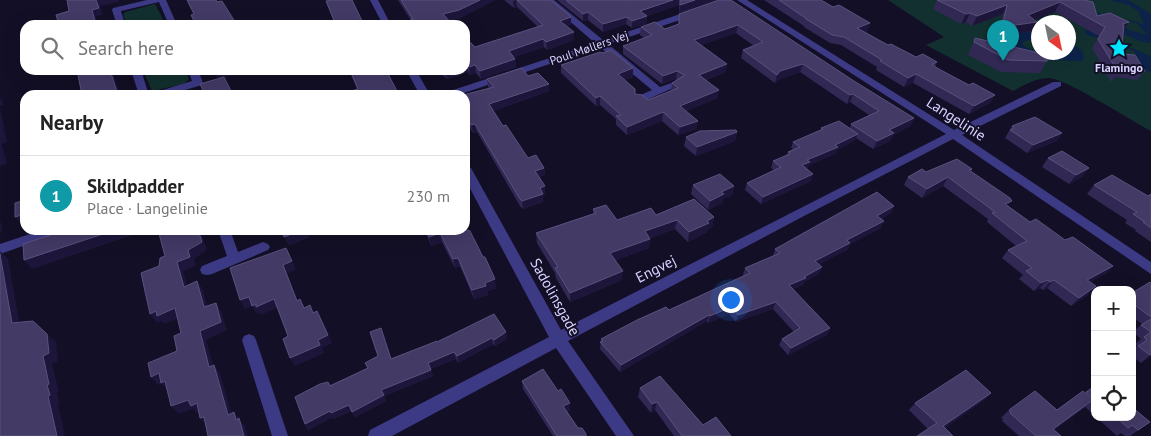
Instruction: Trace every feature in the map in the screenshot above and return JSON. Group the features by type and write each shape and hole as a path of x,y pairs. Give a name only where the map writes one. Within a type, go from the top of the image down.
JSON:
{"street":[{"path":"119,20 116,10 136,2 157,0"},
{"path":"162,0 171,20"},
{"path":"374,0 384,20"},
{"path":"549,0 659,92"},
{"name":"Langelinie","path":"742,0 953,134 1151,269"},
{"name":"Poul Møllers Vej","path":"463,90 704,9"},
{"path":"138,75 142,90"},
{"path":"180,90 198,83 195,75"},
{"path":"415,75 422,90"},
{"path":"640,99 677,84"},
{"name":"Engvej","path":"376,436 558,339 953,134 1057,84"},
{"name":"Sadolinsgade","path":"470,177 558,339 626,436"},
{"path":"0,250 42,235"},
{"path":"226,235 234,259"},
{"path":"207,270 263,248"},
{"path":"249,340 280,436"}],"green space":[{"path":"888,0 1151,0 1151,131 1057,80 1049,78 1039,79 1013,91 926,45 944,37"},
{"path":"155,4 163,20 125,20 123,15 125,12"},
{"path":"145,75 187,75 189,79 184,84 152,90"}],"water":[{"path":"1077,0 1096,2 1093,3 1091,10 1111,17 1132,31 1146,34 1138,24 1122,19 1144,25 1139,12 1129,5 1110,0 1128,0 1151,14 1151,43 1122,33"},
{"path":"1031,28 1031,40 1021,43 1031,50 1031,56 1007,44 1008,38 1002,35"},
{"path":"1087,30 1151,56 1151,73 1142,66 1134,51 1113,42 1087,35 1084,32"},
{"path":"1076,47 1081,50 1084,58 1082,61 1038,60 1076,60"}],"building":[{"path":"67,0 96,0 99,8 92,10 95,20 58,20 56,15 69,11"},
{"path":"187,0 216,0 217,2 222,1 234,20 194,20 191,15 194,14"},
{"path":"352,0 362,20 334,20 326,1"},
{"path":"401,0 480,0 459,10 443,14 448,20 411,19 413,19"},
{"path":"517,0 551,0 571,17 560,21 574,32 546,42 543,39 509,51 515,59 480,71 475,65 470,67 470,42 475,47 543,25"},
{"path":"566,0 673,0 640,11 647,16 632,21 627,17 603,24 588,12 583,14"},
{"path":"680,0 695,0 680,5"},
{"path":"719,0 731,0 914,118 889,130 894,133 877,141 851,124 879,111 853,94 850,95 803,64 780,71 777,75 743,50 763,42 738,25 694,40 727,64 699,75 719,90 680,106 698,121 680,127 663,112 627,127 616,116 621,115 600,96 596,98 561,65 611,50 633,68 618,74 635,89 635,94 642,95 648,100 678,88 672,83 685,75 677,71 663,76 623,46 652,35 641,27 655,22 665,29 679,24 679,14"},
{"path":"779,0 821,0 833,7 839,5 870,23 857,28 888,45 891,44 916,57 923,54 937,62 932,64 937,68 969,85 973,83 995,95 974,106 916,74 908,78 844,37 832,35"},
{"path":"937,0 1084,0 1093,2 1097,16 1110,13 1129,22 1122,24 1124,25 1121,54 1135,55 1145,71 1121,68 1119,64 1118,72 1098,39 1105,27 1060,2 1028,15 1031,17 1031,23 1002,27 1007,5 977,16 970,13 966,14"},
{"path":"975,38 1031,51 1031,60 1047,61 1008,60 974,42"},
{"path":"522,68 528,76 538,73 549,84 489,104 503,126 506,125 528,158 536,155 544,168 535,171 545,186 540,188 543,194 522,201 475,124 471,125 470,123 470,93 494,87 487,79"},
{"path":"78,75 112,75 116,90 81,90"},
{"path":"352,75 389,75 396,90 355,90 358,89"},
{"path":"224,77 230,90 203,90 200,84"},
{"path":"1035,117 1062,133 1033,145 1010,130 1014,128 1012,126"},
{"path":"839,121 858,134 835,145 838,147 807,160 810,162 802,165 813,174 763,197 747,183 781,167 773,161 790,154 788,152 800,147 793,142"},
{"path":"736,130 737,132 697,147 686,137 700,131"},
{"path":"1062,151 1089,168 1076,175 1048,158"},
{"path":"957,159 972,169 969,170 1010,198 1012,201 1005,204 1030,222 1036,219 1065,240 1073,237 1113,266 1087,280 1096,286 1091,286 1091,290 1079,298 1054,280 1050,282 1047,280 1041,283 1026,271 1032,268 1008,250 1027,241 992,213 995,212 948,177 927,189 908,177 922,169 926,172"},
{"path":"720,174 734,186 721,192 724,194 710,201 693,185"},
{"path":"1112,175 1148,196 1151,194 1151,228 1133,214 1137,212 1094,185"},
{"path":"877,192 894,206 877,216 884,221 847,240 850,243 815,261 822,267 804,277 806,278 789,285 830,328 791,348 782,339 800,328 776,302 738,315 731,307 709,315 621,365 600,342 603,341 601,339 637,320 666,307 669,310 750,273 745,268 780,253 775,249"},
{"path":"694,199 714,217 707,221 709,223 689,232 677,220 645,231 650,239 610,253 623,271 570,293 555,268 558,267 536,233 596,213 593,209 606,205 617,220 651,208 656,215"},
{"path":"20,202 20,216 15,217 15,203"},
{"path":"470,231 495,279 485,283 486,286 472,290 458,258 453,259 441,235 470,235"},
{"path":"51,235 100,235 24,260 23,244"},
{"path":"159,235 200,235 202,242 188,250 190,257 177,262 184,287 197,281 204,307 216,303 221,322 200,331 209,367 214,365 228,415 234,412 236,420 239,418 244,436 208,436 204,417 200,418 197,403 191,406 188,400 171,406 165,381 161,383 159,373 151,377 148,363 177,351 174,336 181,333 175,308 157,316 156,311 150,314 141,273 159,266 160,258 165,256"},
{"path":"286,248 292,261 283,265 297,301 300,299 304,308 310,305 313,313 317,311 328,335 318,340 320,345 290,358 283,339 288,336 274,299 256,307 256,304 252,306 249,297 240,300 230,268"},
{"path":"0,254 12,323 33,321 47,334 49,353 43,356 49,384 47,385 50,395 48,396 57,436 0,436"},
{"path":"1151,283 1151,317 1136,306 1136,291"},
{"path":"494,314 506,332 494,340 492,338 457,356 454,352 428,363 431,370 381,390 384,395 352,412 349,405 331,413 330,411 305,424 295,397 320,384 328,382 330,386 368,368 365,363 378,356 370,332 381,328 391,359 437,342"},
{"path":"1151,319 1151,332 1141,325"},
{"path":"1151,332 1150,355 1138,346 1147,340 1144,337"},
{"path":"543,369 558,391 561,389 570,403 563,406 578,428 582,428 586,436 557,436 522,381"},
{"path":"966,370 991,393 943,426 953,436 917,436 937,423 915,403"},
{"path":"660,376 703,425 716,417 731,436 682,436 657,402 652,404 640,388"},
{"path":"1091,389 1091,396 1086,392"},
{"path":"1035,391 1057,410 1083,391 1091,398 1091,401 1053,429 1061,436 1036,436 1009,410"},
{"path":"1136,410 1150,422 1138,430 1132,425 1128,428 1120,421 1136,421"}],"place":[{"name":"Flamingo","path":"1119,48"},
{"name":"Skildpadder","path":"1003,61"}]}
